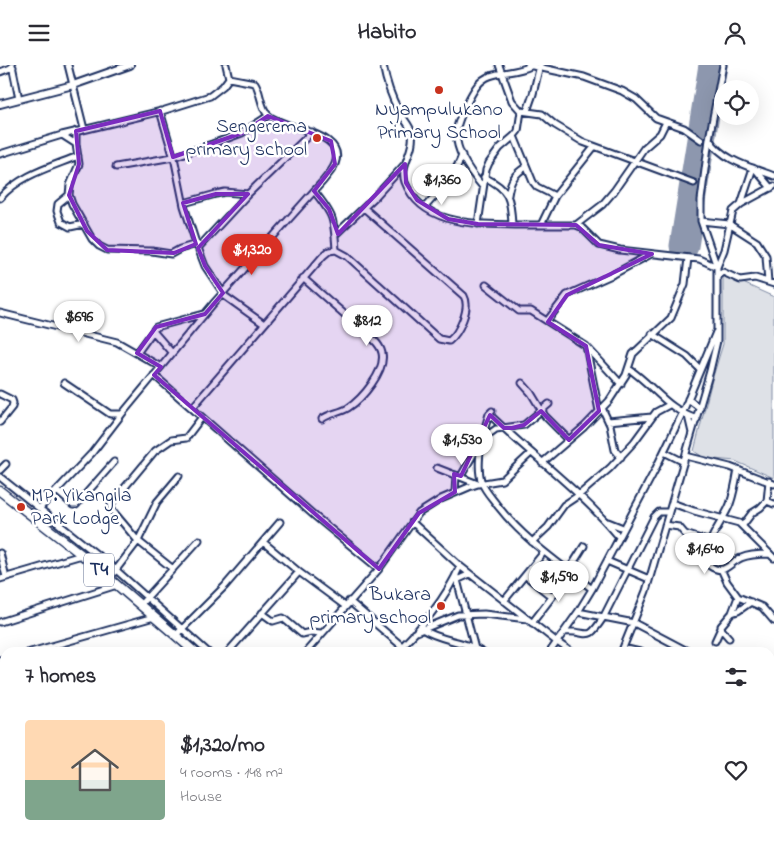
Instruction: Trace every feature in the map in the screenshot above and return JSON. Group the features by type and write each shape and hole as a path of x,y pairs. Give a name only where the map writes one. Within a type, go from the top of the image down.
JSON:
{"highway":[{"name":"T4","path":"0,491 82,555 190,647"}],"main road":[{"path":"0,104 73,85 130,65"}],"street":[{"path":"68,65 84,129"},
{"path":"0,154 76,131 160,111 210,96 223,86 229,78 226,65"},
{"path":"382,65 398,110 410,128 412,135 405,164 404,175 406,183 417,200 425,207 448,219 478,224 576,225 582,227 599,245 705,261 740,280 755,278 771,283 766,256 749,236 729,224 701,221"},
{"path":"499,65 512,101 524,111 542,114 569,134 594,147 694,183"},
{"path":"719,270 701,221 701,200 709,139 723,65"},
{"path":"0,72 13,66 19,99"},
{"path":"482,187 472,174 462,155 456,137 459,120 475,88 481,81 490,76 514,73 530,66 584,77 622,91 636,99 648,112 666,122 684,128 701,140"},
{"path":"478,224 482,187 489,163 500,148 518,131 524,111 533,94 540,67"},
{"path":"40,508 92,453 204,314 332,171 336,155 331,141 268,116 255,83 229,78"},
{"path":"160,111 184,203 204,266 223,293 264,324"},
{"path":"116,167 173,157 237,135 268,116"},
{"path":"576,225 602,205 644,148 660,134 666,122"},
{"path":"76,131 79,164 70,185 69,195 87,231 99,246 110,250 152,251 171,254 180,249 197,246 312,132"},
{"path":"62,135 76,145"},
{"path":"514,136 533,182 537,187 555,196"},
{"path":"709,139 716,148 733,160 774,176"},
{"path":"541,225 555,196 594,147"},
{"path":"425,207 448,180 460,162 462,155"},
{"path":"0,197 26,177 78,156"},
{"path":"335,235 364,209 405,164"},
{"path":"508,195 514,176 526,167"},
{"path":"623,647 634,623 649,579 714,356 717,341 717,276 733,211 772,187 754,168"},
{"path":"742,204 754,168"},
{"path":"484,177 498,184 508,195 512,206 512,225"},
{"path":"314,191 329,209 334,221 336,250"},
{"path":"184,203 216,194 248,194"},
{"path":"69,195 58,204 57,211 61,222 70,227 84,224"},
{"path":"192,408 303,278 329,251 336,250 347,256 439,339 449,341 456,334 460,328 466,306 464,296 364,209"},
{"path":"547,321 567,295 652,254"},
{"path":"542,463 609,401 629,369 633,354 652,334 665,324 676,310 685,284 688,258"},
{"path":"303,278 374,340 382,352 381,366 376,378 361,397 345,410 322,419"},
{"path":"486,285 519,311 530,311 586,345 620,384"},
{"path":"0,313 108,340 126,347 162,367"},
{"path":"137,353 156,327 204,314"},
{"path":"554,647 592,589 664,452 717,330"},
{"path":"152,331 172,353"},
{"path":"652,334 687,356 700,369"},
{"path":"586,345 600,410 608,421 615,450 621,457"},
{"path":"629,369 644,380 669,405 682,414 697,419"},
{"path":"154,375 316,517 379,569"},
{"path":"64,383 110,414 122,414"},
{"path":"522,383 542,410 569,440"},
{"path":"0,394 14,403 0,422"},
{"path":"532,543 548,527 564,505 579,495 621,457 654,415 660,397"},
{"path":"688,399 700,408"},
{"path":"481,440 496,429 524,425 549,404"},
{"path":"608,421 654,415 669,405"},
{"path":"456,493 459,476 481,440 491,413 504,428 606,521 619,537"},
{"path":"688,416 692,434"},
{"path":"173,569 138,541 112,510 111,504 153,452 170,440 186,438 202,417"},
{"path":"480,484 481,440"},
{"path":"664,452 684,462"},
{"path":"310,647 379,569 396,548 419,513 456,493 480,484 502,480 531,453"},
{"path":"686,456 716,462 771,482 767,501 752,513 743,525"},
{"path":"57,491 73,505 76,505 114,462"},
{"path":"0,470 6,463"},
{"path":"437,468 480,484 514,526 532,543 592,589"},
{"path":"738,469 733,495 724,519 710,542 707,560 713,568 727,569 737,560 747,556 772,556"},
{"path":"109,579 138,541 157,502 179,476"},
{"path":"0,477 116,570 203,647"},
{"path":"767,501 774,504"},
{"path":"672,503 743,525 772,556"},
{"path":"564,632 591,635 603,618 657,514 663,511 669,512"},
{"path":"606,521 624,528"},
{"path":"176,635 225,586 280,522"},
{"path":"412,522 460,566 564,647"},
{"path":"665,525 679,527 688,536 710,542"},
{"path":"140,605 199,540"},
{"path":"263,542 299,572 347,603 403,646 414,633 450,617 484,614 530,621"},
{"path":"530,621 552,597 584,546"},
{"path":"504,601 544,552"},
{"path":"0,553 3,578 82,555"},
{"path":"607,561 649,579"},
{"path":"421,629 456,578 460,566"},
{"path":"721,569 727,582 738,597 762,607 774,621"},
{"path":"231,647 299,572"},
{"path":"456,578 470,574"},
{"path":"526,576 552,597"},
{"path":"456,578 475,647"},
{"path":"0,621 117,585"},
{"path":"715,641 722,624 732,613 738,597"},
{"path":"732,613 751,602"},
{"path":"578,612 634,623 680,647"},
{"path":"262,613 273,621 283,618 302,634 311,632 321,633"},
{"path":"48,647 154,617"},
{"path":"721,628 729,638"},
{"path":"421,629 467,647"}],"highlighted area":[{"path":"160,111 173,157 242,133 268,116 331,141 335,164 314,191 329,209 338,234 405,164 406,183 417,200 448,219 478,224 576,225 599,245 652,254 567,295 548,322 586,346 599,411 569,440 541,411 524,425 512,428 504,428 490,415 461,476 454,474 455,492 419,513 379,569 154,375 161,367 137,353 156,327 205,314 223,293 205,266 198,248 248,194 216,194 183,203 196,244 174,253 107,250 87,231 69,195 79,164 76,131"}],"shaded area":[{"path":"723,274 774,297 774,478 735,461 704,458 694,451 723,344"}],"runway":[{"path":"684,246 713,65"}],"place":[{"name":"Nyampulukano Primary School","path":"439,90"},
{"name":"Sengerema primary school","path":"317,138"},
{"name":"MP. Yikangila Park Lodge","path":"21,507"},
{"name":"Bukara primary school","path":"441,606"}]}
